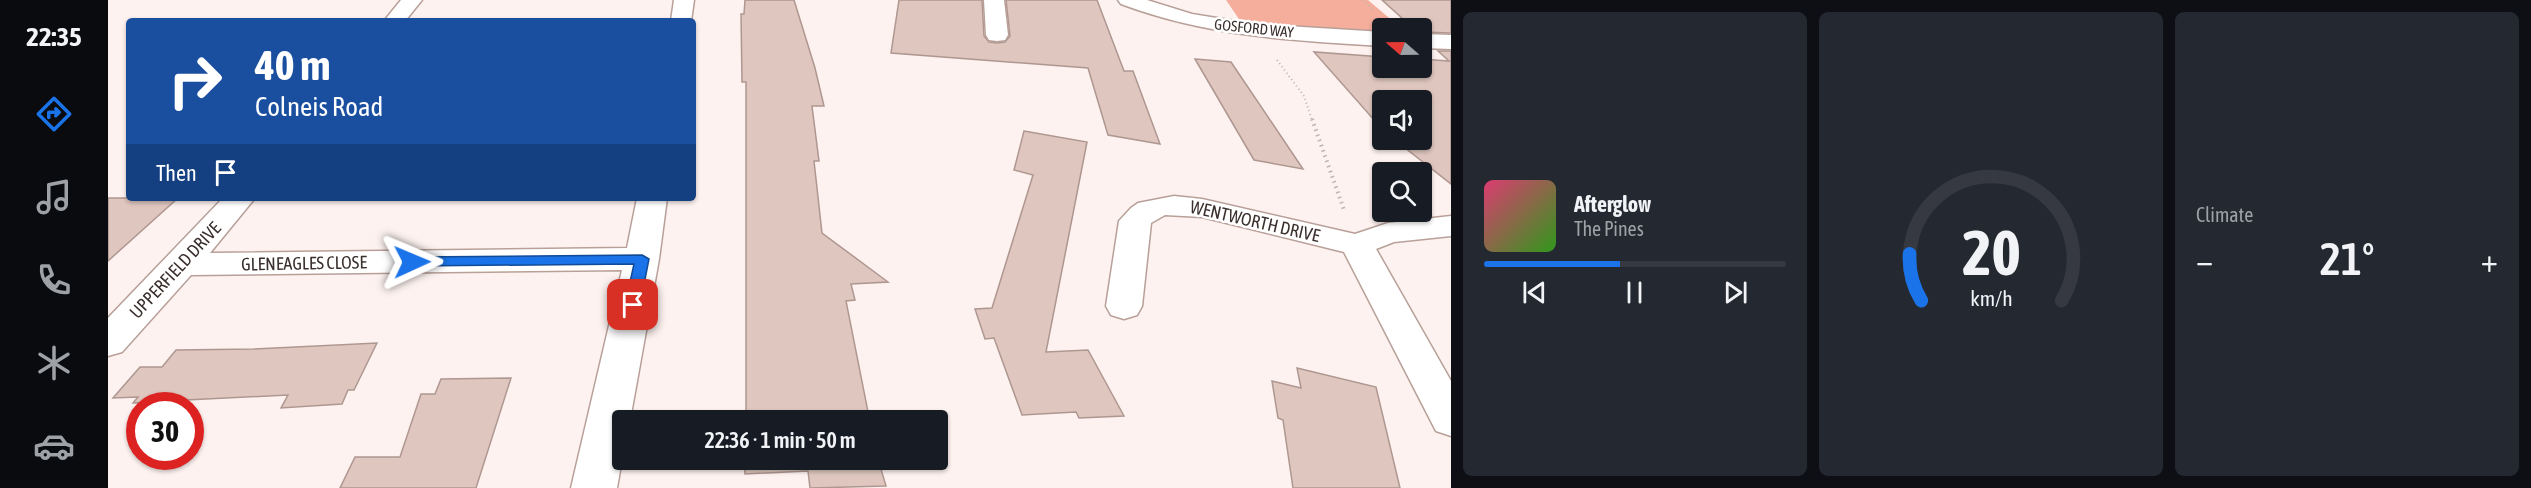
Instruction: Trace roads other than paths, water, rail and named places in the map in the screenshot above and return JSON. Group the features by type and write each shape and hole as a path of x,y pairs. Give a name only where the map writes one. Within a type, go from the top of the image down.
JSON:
{"street":[{"path":"397,18 412,0"},
{"path":"681,18 684,0"},
{"path":"994,0 997,35"},
{"name":"GOSFORD WAY","path":"1128,0 1178,17 1251,29 1372,38"},
{"path":"1432,41 1451,42"},
{"name":"UPPERFIELD DRIVE","path":"108,342 237,201"},
{"path":"594,488 642,259 652,201"},
{"name":"WENTWORTH DRIVE","path":"1124,306 1135,221 1144,210 1159,206 1179,205 1202,208 1357,245"},
{"path":"1451,226 1388,233 1357,245 1451,419"},
{"name":"GLENEAGLES CLOSE","path":"182,264 642,259"}]}
